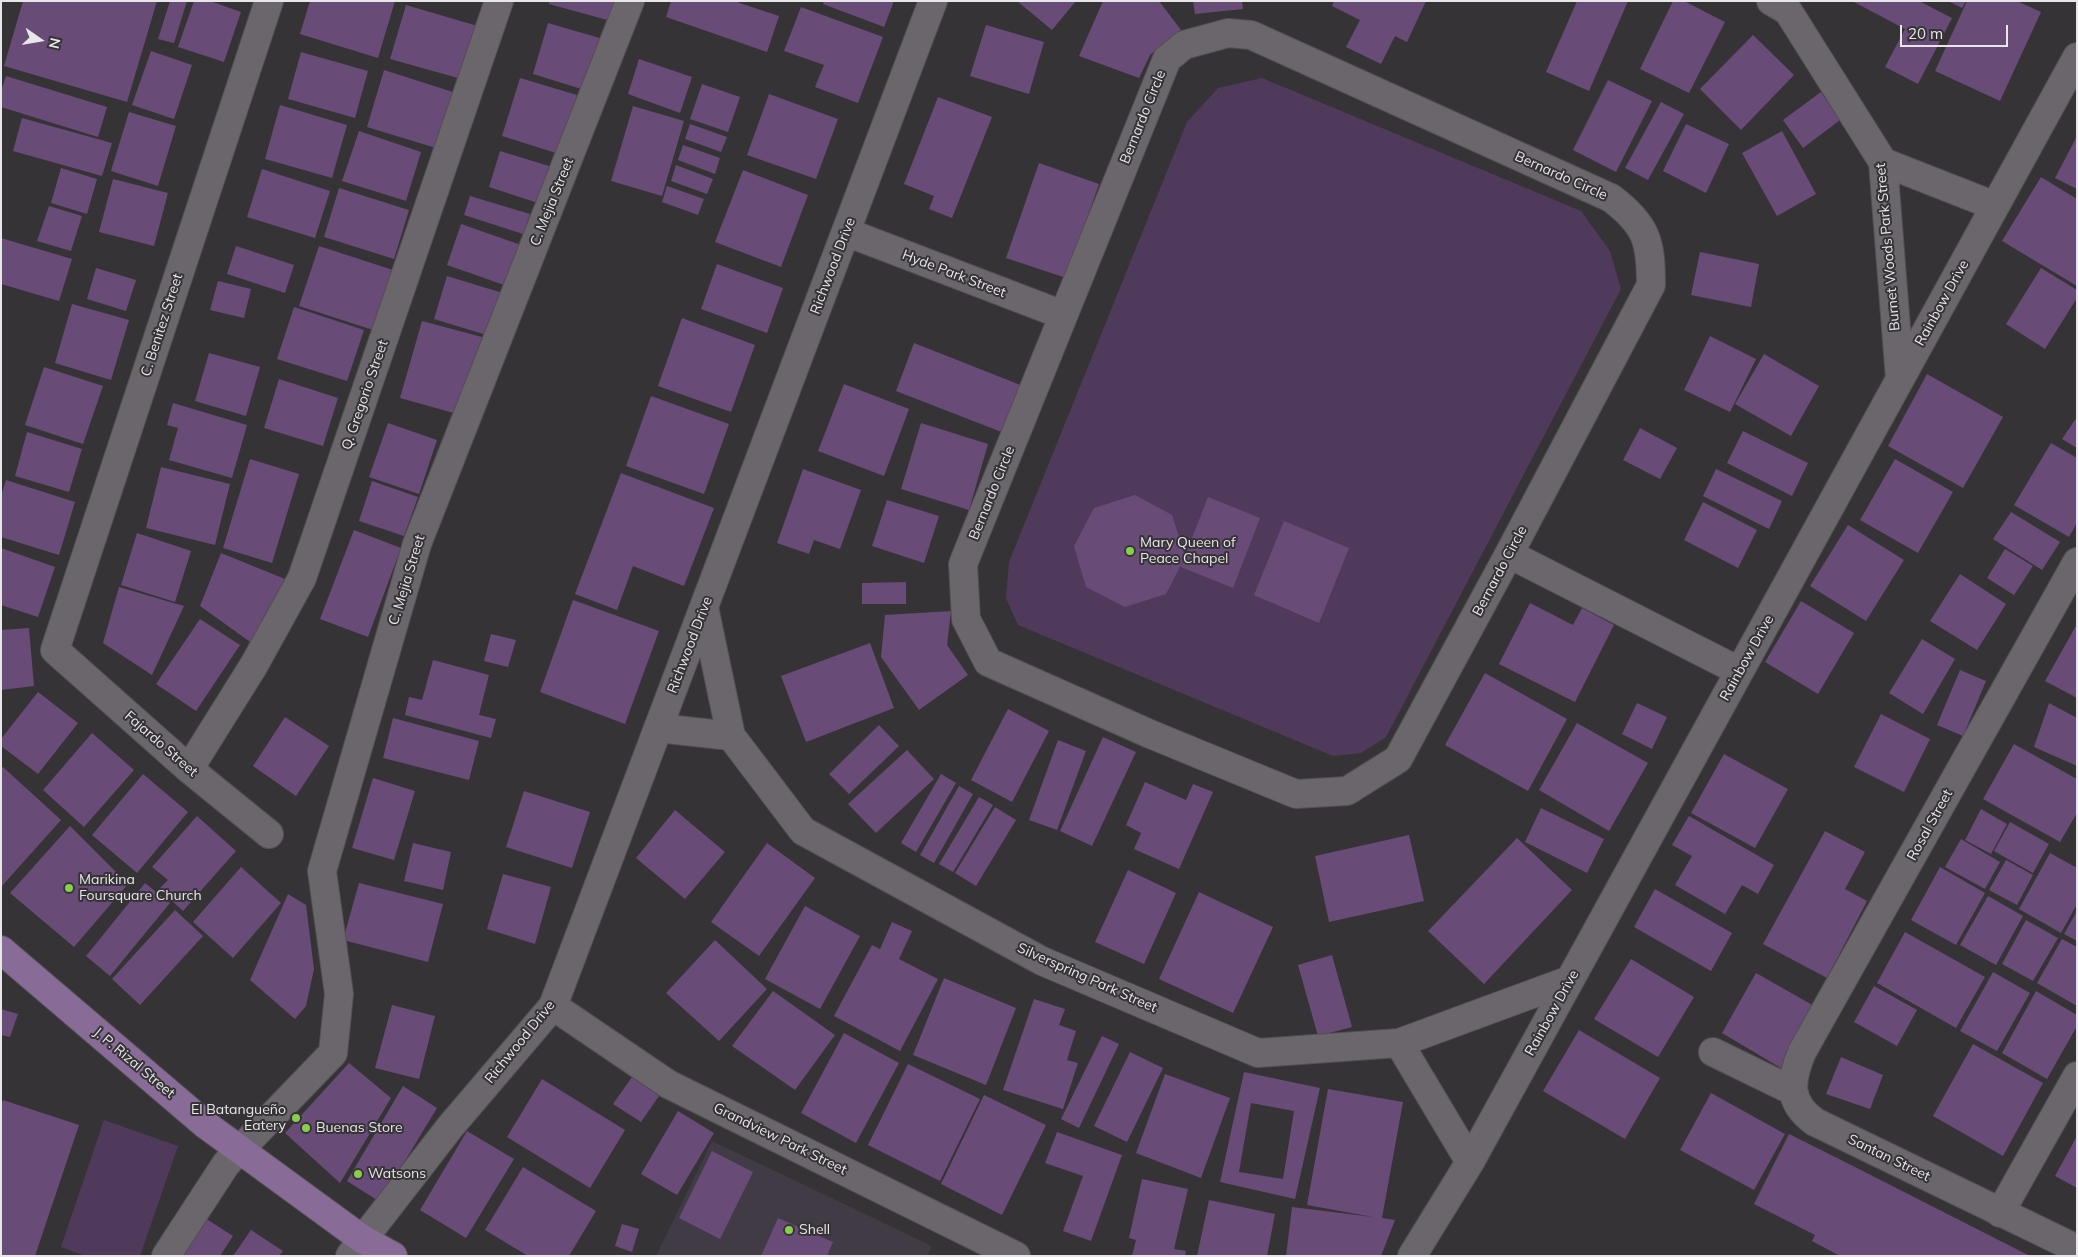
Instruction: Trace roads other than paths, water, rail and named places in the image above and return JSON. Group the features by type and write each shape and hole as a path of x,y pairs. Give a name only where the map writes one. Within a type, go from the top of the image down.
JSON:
{"main road":[{"name":"J. P. Rizal Street","path":"1,950 206,1125 241,1149 356,1247 393,1256"}],"street":[{"name":"C. Benitez Street","path":"55,650 269,1"},
{"name":"Q. Gregorio Street","path":"189,770 254,665 302,578 499,1"},
{"name":"C. Mejia Street","path":"166,1256 226,1164 333,1053 339,994 322,871 416,544 630,1"},
{"name":"Richwood Drive","path":"356,1247 450,1127 553,1006 933,1"},
{"name":"Burnet Woods Park Street","path":"1784,5 1883,162 1900,379"},
{"name":"Bernardo Circle","path":"1228,33 1251,35 1611,198 1632,214 1645,235 1651,258 1651,285 1398,759 1347,791 1296,794 1150,734 988,662 966,618 963,564 1063,315 1167,59 1184,45 1207,37 1228,33"},
{"name":"Rainbow Drive","path":"1412,1256 1470,1162 2077,57"},
{"path":"1883,162 1995,206"},
{"name":"Hyde Park Street","path":"846,232 1063,315"},
{"path":"1509,554 1739,671"},
{"name":"Rosal Street","path":"1793,1091 1797,1066 1802,1052 2077,562"},
{"name":"Silverspring Park Street","path":"704,607 731,736 803,831 1042,961 1258,1053 1399,1043 1570,980"},
{"name":"Fajardo Street","path":"55,650 189,770 269,834"},
{"path":"658,728 731,736"},
{"name":"Grandview Park Street","path":"553,1006 668,1084 1016,1256"},
{"path":"1399,1043 1470,1162"},
{"path":"1713,1052 1793,1091"},
{"path":"2000,1213 2077,1076"},
{"name":"Santan Street","path":"1793,1091 1800,1109 1816,1122 2077,1249"}],"place":[{"name":"Mary Queen of Peace Chapel","path":"1130,551"},
{"name":"Marikina Foursquare Church","path":"69,888"},
{"name":"El Batangueño Eatery","path":"296,1118"},
{"name":"Buenas Store","path":"306,1128"},
{"name":"Watsons","path":"358,1174"},
{"name":"Shell","path":"789,1230"}]}
